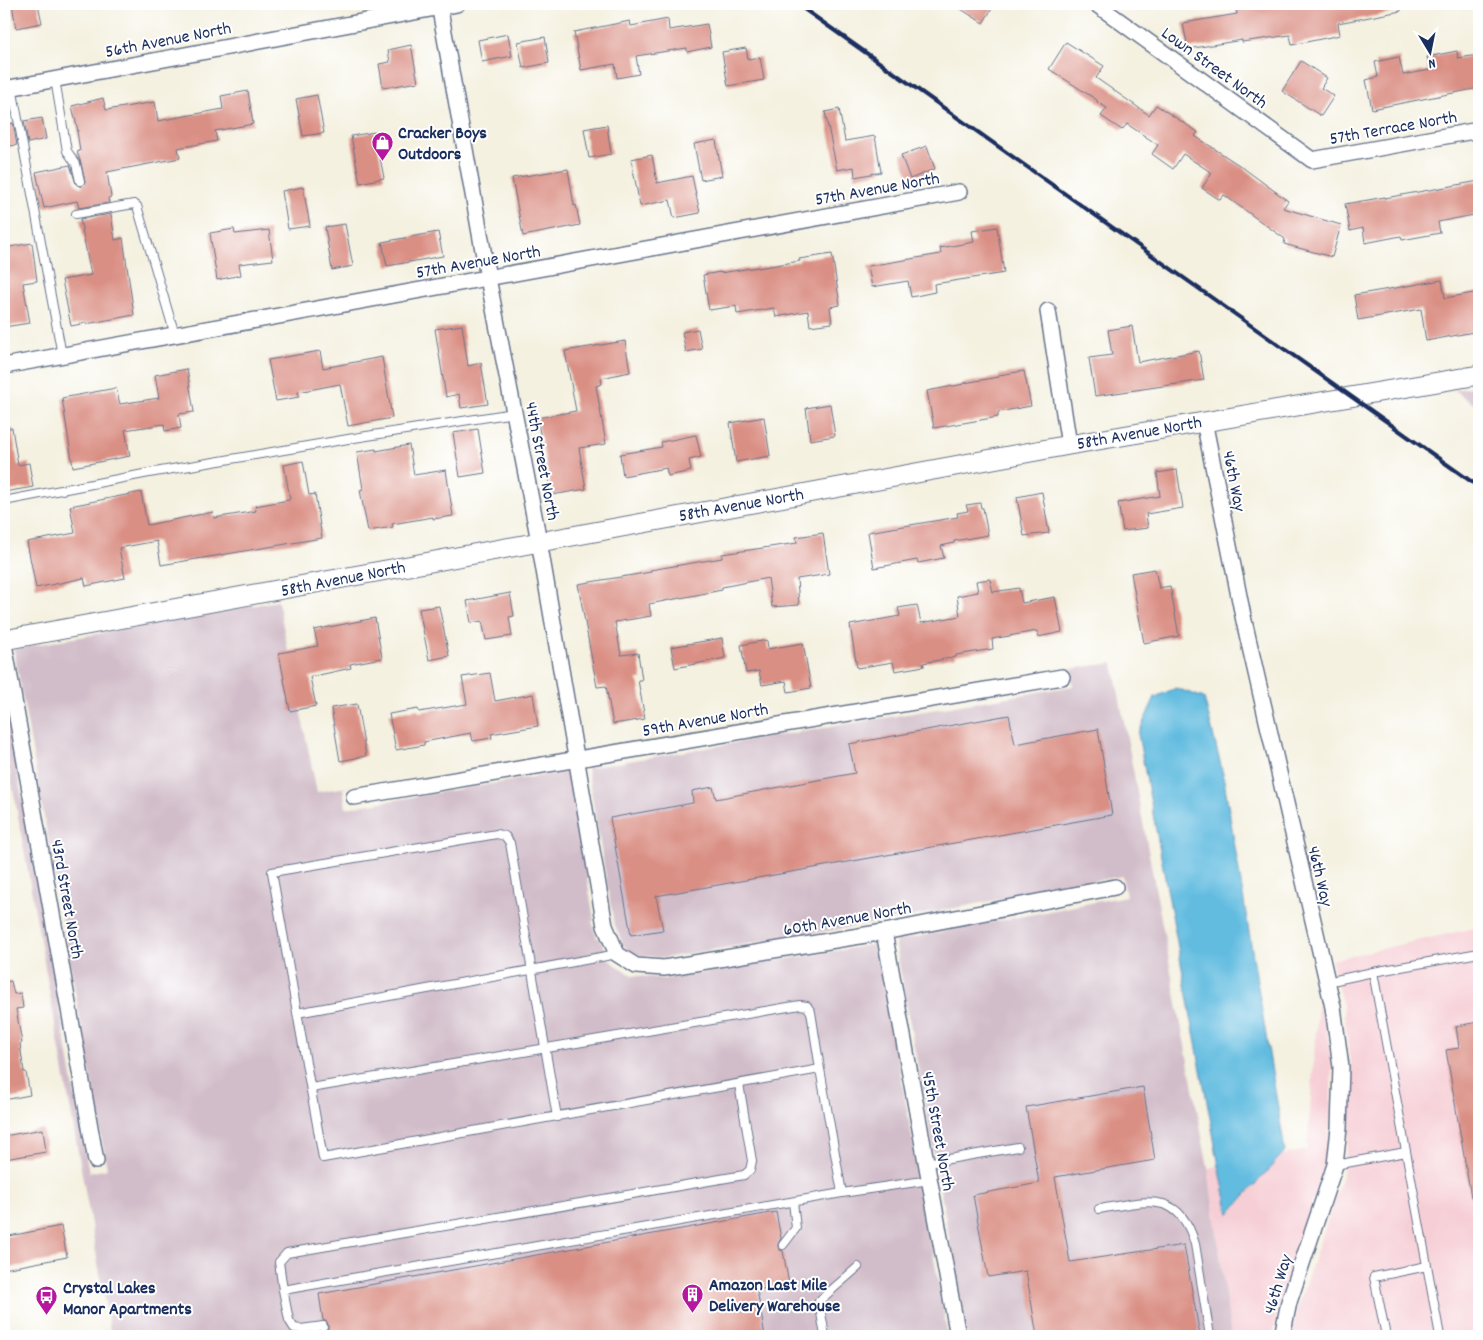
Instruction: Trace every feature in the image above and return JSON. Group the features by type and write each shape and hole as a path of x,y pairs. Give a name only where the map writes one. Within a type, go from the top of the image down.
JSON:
{"street":[{"name":"56th Avenue North","path":"8,88 440,5 457,4"},
{"name":"Lown Street North","path":"1096,4 1312,160"},
{"name":"44th Street North","path":"440,5 488,278 539,541 605,926 617,954"},
{"name":"57th Terrace North","path":"1312,160 1479,130"},
{"name":"57th Avenue North","path":"4,366 959,192"},
{"path":"1048,311 1069,445"},
{"name":"58th Avenue North","path":"4,640 1069,445 1479,375"},
{"name":"46th Way","path":"1204,421 1244,621 1333,1007 1341,1067 1339,1128 1335,1165 1289,1302 1282,1336"},
{"name":"43rd Street North","path":"4,644 96,1161"},
{"name":"59th Avenue North","path":"354,797 1062,677"},
{"name":"60th Avenue North","path":"617,954 636,966 664,968 884,932 1115,888"},
{"name":"45th Street North","path":"884,932 958,1336"}],"lane":[{"path":"55,79 68,150 76,164 80,181"},
{"path":"8,88 62,356"},
{"path":"76,214 134,204 137,206 175,335"},
{"path":"4,501 354,438 514,413"},
{"path":"557,1117 510,842 505,836 497,834 272,872 323,1158 557,1117 820,1069"},
{"path":"1327,982 1479,953"},
{"path":"297,1013 617,954"},
{"path":"1373,972 1440,1336"},
{"path":"312,1088 800,1005 807,1006 811,1012 842,1193"},
{"path":"323,1326 294,1328 289,1320 279,1262 286,1253 744,1175 750,1170 752,1162 739,1084"},
{"path":"926,1163 1018,1147"},
{"path":"1335,1165 1406,1152"},
{"path":"284,1290 842,1193 930,1180"},
{"path":"783,1245 796,1228 793,1202"},
{"path":"1099,1209 1143,1202 1161,1203 1174,1208 1184,1219 1195,1244 1210,1336"},
{"path":"825,1336 819,1301 858,1266"},
{"path":"1386,1336 1374,1277 1427,1266"}],"shaded area":[{"path":"1479,386 1479,408 1454,390"},
{"path":"278,601 317,792 423,774 343,788 346,808 569,771 594,920 592,921 597,938 600,938 609,959 632,975 665,979 877,944 948,1336 111,1336 4,738 4,697 89,1173 107,1169 14,649"},
{"path":"1113,663 1208,1168 1231,1336 967,1336 895,941 1126,896 1122,876 882,922 663,958 638,955 624,947 614,923 587,768 1073,686 1070,669"},
{"path":"1479,927 1479,1336 1291,1336 1298,1305 1337,1193 1344,1168 1349,1129 1351,1066 1343,1006 1331,960"},
{"path":"1319,990 1324,1009 1332,1067 1330,1126 1326,1162 1280,1298 1273,1336 1231,1336 1208,1168 1219,1166 1230,1214 1282,1155 1307,1150"}],"water":[{"path":"1176,688 1204,698 1223,774 1285,1151 1229,1214 1138,734 1155,697"}],"building":[{"path":"12,4 38,4 42,23 16,28"},
{"path":"953,4 995,4 983,23"},
{"path":"1269,4 1400,4 1401,11 1338,23 1340,35 1292,45 1290,35 1242,42 1242,40 1188,49 1183,23 1237,14 1236,9"},
{"path":"668,19 669,30 707,24 711,47 687,52 687,48 636,56 639,74 617,78 615,64 581,70 574,32 630,21 631,26"},
{"path":"508,34 512,56 482,62 478,40"},
{"path":"545,37 549,63 523,68 518,42"},
{"path":"1066,42 1104,66 1096,78 1149,115 1156,105 1198,132 1195,136 1242,167 1288,201 1283,208 1341,225 1332,257 1284,244 1285,239 1224,195 1220,200 1202,188 1212,173 1183,154 1173,169 1152,154 1158,145 1127,124 1122,130 1101,116 1107,108 1049,69"},
{"path":"411,45 418,82 383,88 379,64 390,62 388,50"},
{"path":"746,48 748,59 760,57 764,80 728,86 722,52"},
{"path":"1457,51 1458,58 1479,55 1479,88 1372,109 1366,80 1378,77 1375,62 1399,57 1403,75 1430,70 1427,57"},
{"path":"1301,61 1327,78 1321,88 1334,96 1321,116 1282,91"},
{"path":"248,91 253,124 215,131 217,141 178,148 180,158 107,172 111,197 108,198 109,203 79,208 77,201 44,208 36,172 70,165 76,184 81,187 85,182 77,152 80,151 78,131 72,106 103,98 106,110 155,102 158,121 223,109 221,96"},
{"path":"317,95 324,133 303,136 296,99"},
{"path":"839,109 845,141 875,136 881,172 855,177 854,167 837,170 825,112"},
{"path":"42,118 46,139 28,143 24,121"},
{"path":"13,123 17,145 4,147 4,125"},
{"path":"607,125 611,154 589,158 584,129"},
{"path":"375,132 384,178 360,183 351,136"},
{"path":"716,140 722,176 701,180 694,144"},
{"path":"927,146 935,169 910,179 901,155"},
{"path":"652,155 657,183 692,176 700,213 674,218 670,200 640,206 631,159"},
{"path":"568,169 574,206 576,205 580,225 523,236 512,178"},
{"path":"1479,181 1479,214 1438,222 1440,233 1402,240 1401,236 1365,243 1363,228 1350,231 1345,204"},
{"path":"303,187 310,226 288,229 282,191"},
{"path":"111,214 115,240 123,238 134,315 71,326 62,280 91,275 80,219"},
{"path":"345,224 353,266 332,270 325,227"},
{"path":"997,227 1004,273 934,284 935,292 911,297 908,281 872,287 868,266 941,254 940,248 974,242 972,231"},
{"path":"234,229 235,234 269,230 273,260 239,264 241,275 217,280 210,233"},
{"path":"438,232 443,256 387,266 382,242"},
{"path":"32,243 37,281 23,283 30,323 4,327 4,248"},
{"path":"832,254 840,305 830,307 832,323 810,326 808,311 776,317 774,308 737,314 736,306 709,310 703,275 758,268"},
{"path":"1442,280 1445,298 1479,292 1479,331 1426,341 1421,309 1358,320 1354,295"},
{"path":"462,325 468,366 481,363 488,404 461,408 459,394 446,397 435,329"},
{"path":"1132,326 1138,362 1199,351 1204,380 1095,396 1089,358 1112,355 1108,330"},
{"path":"698,329 702,349 686,352 682,332"},
{"path":"625,341 630,372 601,378 602,384 596,386 606,444 579,448 586,489 552,495 537,418 576,411 565,351"},
{"path":"320,351 323,368 382,357 392,418 348,426 340,384 298,392 299,397 276,401 268,360"},
{"path":"187,369 194,412 179,414 181,428 165,431 164,424 125,430 130,456 73,467 62,398 116,388 120,404 159,398 155,375"},
{"path":"1024,371 1031,406 998,412 998,417 934,428 927,391"},
{"path":"830,404 835,436 810,440 806,408"},
{"path":"764,417 770,456 736,462 730,423"},
{"path":"4,428 12,428 18,465 29,463 33,487 4,492"},
{"path":"478,429 485,473 460,477 453,433"},
{"path":"696,435 701,457 689,460 691,471 668,476 666,468 623,476 620,454 662,447 661,442"},
{"path":"409,445 414,475 446,470 453,516 433,519 433,517 392,524 393,527 368,531 360,490 363,489 357,452 376,449 376,451"},
{"path":"303,461 309,495 315,494 322,538 161,565 157,541 119,548 125,578 86,586 84,578 36,588 27,542 75,533 70,506 141,492 147,525 213,512 214,518 256,511 255,506 290,499 284,465"},
{"path":"1177,470 1183,508 1146,514 1148,528 1123,531 1118,503 1160,496 1157,473"},
{"path":"1042,492 1049,533 1024,536 1017,497"},
{"path":"980,503 981,508 983,508 988,535 954,541 954,543 941,546 944,558 918,563 917,560 874,568 868,532 958,517 957,513 968,511 966,505"},
{"path":"823,533 829,574 797,579 799,605 772,607 768,578 722,587 722,590 649,604 651,616 615,622 621,655 638,653 642,680 638,680 645,719 613,724 606,686 597,687 578,584 722,558 722,554 797,543 796,537"},
{"path":"1155,569 1159,588 1170,586 1179,636 1144,643 1131,573"},
{"path":"990,579 993,592 1019,588 1022,603 1055,597 1062,632 1038,637 1037,631 992,639 993,649 923,663 924,666 895,671 893,662 857,668 850,625 900,616 898,608 917,605 921,623 960,616 957,596 978,592 976,581"},
{"path":"510,593 514,616 509,617 512,636 486,640 482,621 471,623 467,601"},
{"path":"439,606 449,656 429,660 419,609"},
{"path":"375,618 382,658 350,664 351,668 310,677 316,706 290,711 279,653 318,646 314,630"},
{"path":"722,638 725,658 675,668 671,647"},
{"path":"767,640 768,649 803,643 811,688 788,692 786,681 762,685 759,671 746,673 741,645"},
{"path":"490,673 495,701 533,694 538,726 491,734 492,738 473,741 471,733 424,742 424,745 396,750 389,714 418,709 419,712 467,704 462,677"},
{"path":"357,704 366,756 340,761 331,708"},
{"path":"1009,715 1015,744 1098,729 1112,815 656,896 663,930 631,935 610,818 693,803 692,791 713,787 716,799 855,773 849,744"},
{"path":"11,981 14,994 21,993 23,1008 16,1009 22,1043 20,1044 24,1072 26,1072 30,1095 4,1100 4,982"},
{"path":"1479,1022 1479,1197 1471,1197 1446,1050 1459,1048 1456,1026"},
{"path":"1143,1087 1155,1160 1055,1177 1070,1262 1184,1245 1200,1336 1037,1336 1026,1271 988,1277 973,1195 1039,1183 1026,1107"},
{"path":"43,1129 46,1152 5,1159 4,1136"},
{"path":"776,1212 781,1238 778,1247 783,1251 789,1284 757,1290 765,1336 326,1336 325,1331 328,1329 328,1325 323,1320 319,1294"},
{"path":"61,1226 67,1257 4,1269 4,1237"}],"railway":[{"path":"797,4 1479,487"}],"place":[{"name":"Cracker Boys Outdoors","path":"382,161"},
{"name":"Amazon Last Mile Delivery Warehouse","path":"693,1313"},
{"name":"Crystal Lakes Manor Apartments","path":"47,1316"}]}
